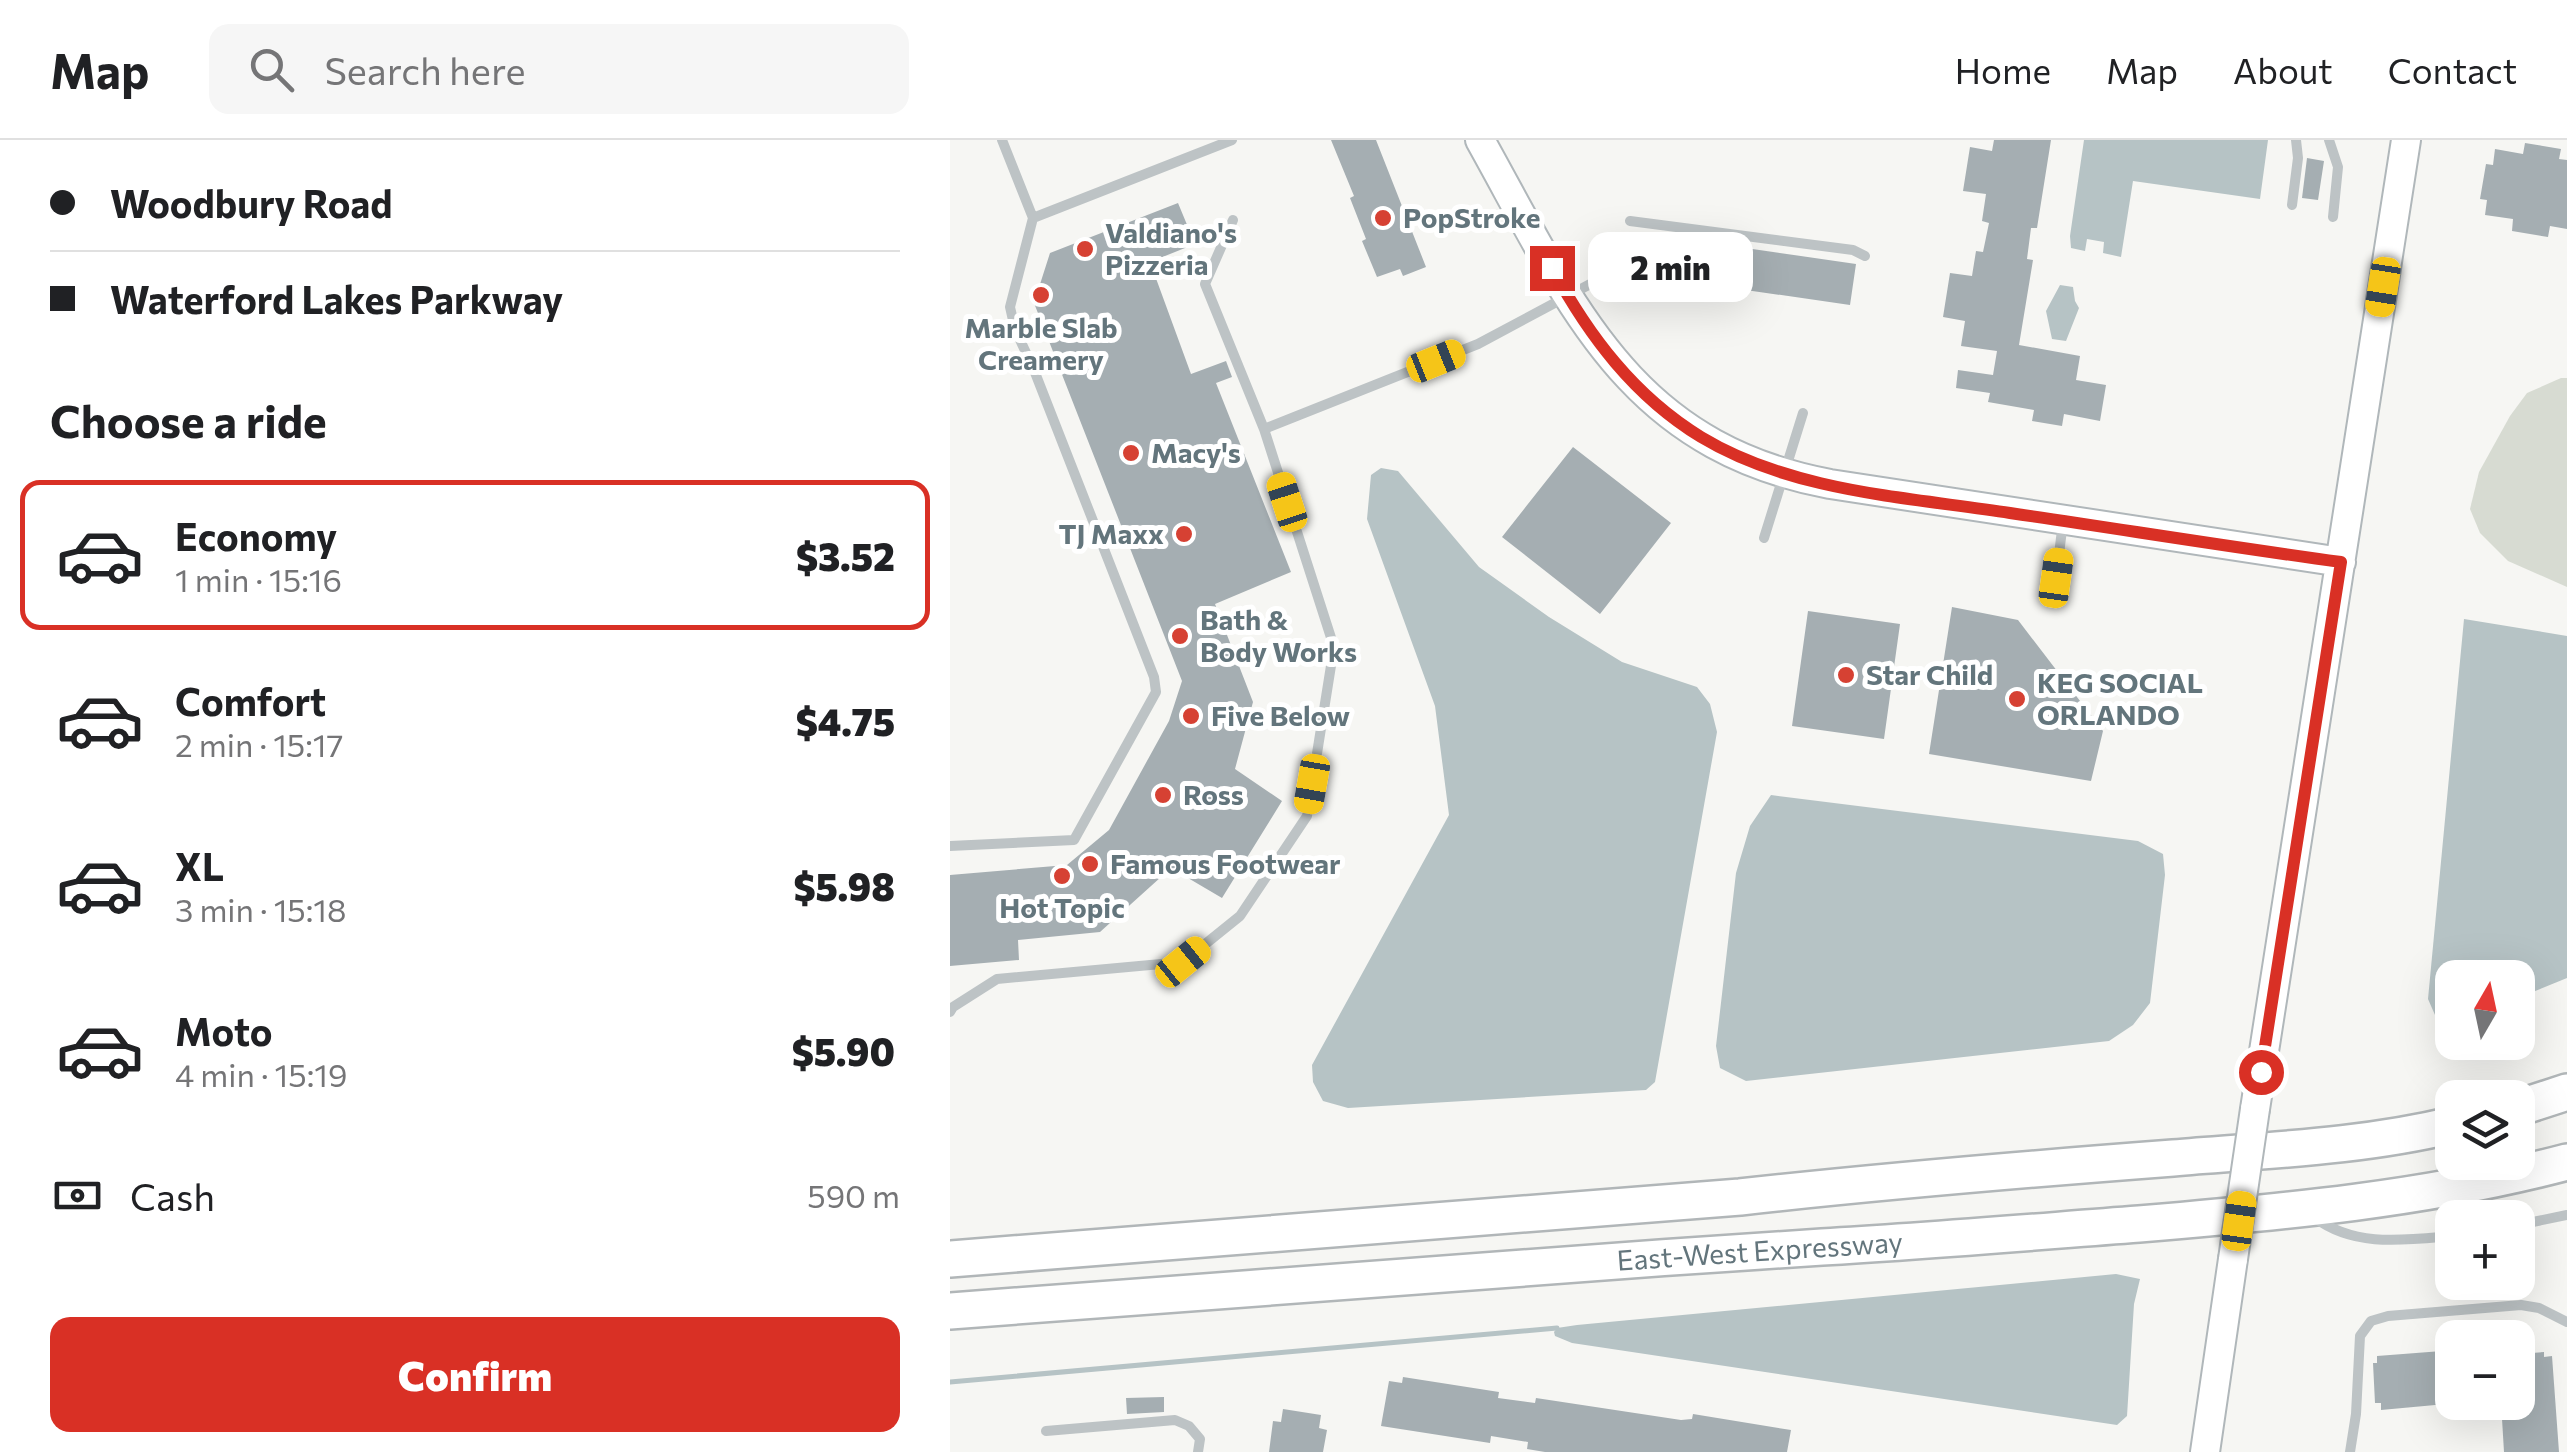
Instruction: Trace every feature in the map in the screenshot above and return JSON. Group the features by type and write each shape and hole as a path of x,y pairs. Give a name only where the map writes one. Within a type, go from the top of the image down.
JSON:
{"highway":[{"path":"2535,1102 2567,1092"},
{"name":"East-West Expressway","path":"950,1260 2296,1148 2435,1129"},
{"name":"East-West Expressway","path":"950,1311 1397,1275 1924,1241 2304,1209 2440,1190 2567,1162"}],"street":[{"path":"1480,140 1568,296 1615,364 1655,405 1717,446 1785,474 1883,493 2341,562"},
{"path":"2205,1452 2406,140"}],"lane":[{"path":"950,846 1074,840 1156,692 1154,677 1015,330 1010,300 1032,218 1002,140"},
{"path":"1032,218 1232,140"},
{"path":"2292,204 2298,158 2296,140"},
{"path":"2328,140 2338,167 2333,216"},
{"path":"950,1012 997,979 1183,962 1240,916 1306,816 1334,647 1264,429 1204,284 1233,220"},
{"path":"1630,221 1852,250 1865,256"},
{"path":"1264,429 1478,344 1624,266"},
{"path":"1764,538 1802,413"},
{"path":"2056,578 2064,521"},
{"path":"2304,1209 2350,1237 2435,1237"},
{"path":"2535,1222 2567,1215"},
{"path":"2350,1452 2356,1414 2358,1343 2362,1330 2371,1321 2388,1316 2521,1305 2539,1308 2567,1322"},
{"path":"1046,1431 1175,1420 1190,1426 1200,1439 1198,1452"}],"shaded area":[{"path":"2084,140 2268,140 2260,199 2133,181 2121,257 2103,253 2104,242 2087,239 2085,251 2071,248"},
{"path":"2060,285 2073,287 2079,308 2066,341 2052,339 2046,311"},
{"path":"2567,378 2567,587 2508,561 2480,533 2470,509 2479,472 2510,416 2527,393"},
{"path":"1381,468 1398,471 1479,567 1622,662 1697,687 1710,704 1717,732 1655,1082 1646,1090 1348,1108 1323,1101 1313,1082 1312,1065 1449,815 1435,706 1367,519 1371,475"},
{"path":"2464,619 2567,636 2567,978 2535,991 2535,960 2435,960 2435,1015 2428,999"},
{"path":"1771,795 2138,841 2163,854 2165,875 2150,1003 2133,1025 2109,1041 1746,1081 1720,1068 1716,1046 1736,873 1750,826"},
{"path":"2116,1274 2140,1279 2134,1304 2127,1416 2117,1425 1572,1343 1554,1332 1577,1325"}],"building":[{"name":"PopStroke","path":"1331,140 1376,140 1426,267 1403,276 1400,269 1377,277 1362,241 1366,239 1350,198 1354,196"},
{"path":"1994,140 2051,140 2037,228 2031,228 2027,259 2033,260 2019,345 2080,356 2076,380 2106,385 2100,421 2064,414 2062,426 2032,421 2034,410 1988,402 1990,393 1956,388 1958,370 1993,375 1997,351 1961,346 1965,321 1943,317 1950,273 1972,276 1976,251 1983,252 1989,223 1982,221 1986,194 1963,191 1970,147 1992,151"},
{"path":"2525,143 2561,149 2559,159 2567,160 2567,229 2550,226 2548,237 2512,231 2513,219 2485,215 2487,200 2480,199 2486,164 2493,165 2495,149 2523,154"},
{"path":"2307,158 2324,161 2318,200 2302,198"},
{"path":"1178,203 1195,244 1150,262 1191,374 1226,361 1232,377 1216,383 1291,572 1215,604 1253,702 1235,769 1282,801 1222,898 1171,868 1100,932 1018,940 1019,960 950,966 950,875 1067,865 1109,830 1169,721 1182,681 1034,303 1050,253"},
{"path":"1642,233 1856,264 1850,305 1649,276 1651,262 1638,260"},
{"path":"1573,447 1671,523 1600,614 1502,537"},
{"path":"1952,607 2018,620 2103,731 2091,781 1929,754"},
{"name":"Star Child","path":"1808,611 1900,624 1884,739 1792,726"},
{"path":"2435,1352 2435,1405 2381,1410 2381,1403 2375,1403 2373,1363 2377,1363 2377,1356"},
{"path":"2535,1353 2552,1356 2559,1452 2504,1452 2502,1420 2535,1420"},
{"path":"1403,1377 1499,1392 1498,1398 1535,1403 1536,1398 1681,1420 1692,1419 1693,1414 1791,1430 1787,1452 1545,1452 1527,1449 1528,1442 1491,1436 1490,1443 1381,1426 1389,1381 1402,1383"},
{"path":"1164,1397 1164,1412 1127,1414 1126,1398"},
{"path":"1283,1409 1321,1415 1319,1428 1327,1430 1323,1452 1269,1452 1273,1421 1281,1422"}],"waterway":[{"path":"950,1382 1557,1328"}],"place":[{"name":"PopStroke","path":"1383,218"},
{"name":"Valdiano's Pizzeria","path":"1085,249"},
{"name":"Marble Slab Creamery","path":"1041,295"},
{"name":"Macy's","path":"1131,453"},
{"name":"TJ Maxx","path":"1184,534"},
{"name":"Bath & Body Works","path":"1180,636"},
{"name":"Star Child","path":"1846,675"},
{"name":"KEG SOCIAL ORLANDO","path":"2017,699"},
{"name":"Five Below","path":"1191,716"},
{"name":"Ross","path":"1163,795"},
{"name":"Famous Footwear","path":"1090,864"},
{"name":"Hot Topic","path":"1062,876"}],"route":[{"path":"1552,268 1595,339 1640,392 1686,428 1750,462 1804,479 1883,493 2341,562 2261,1072"}]}
